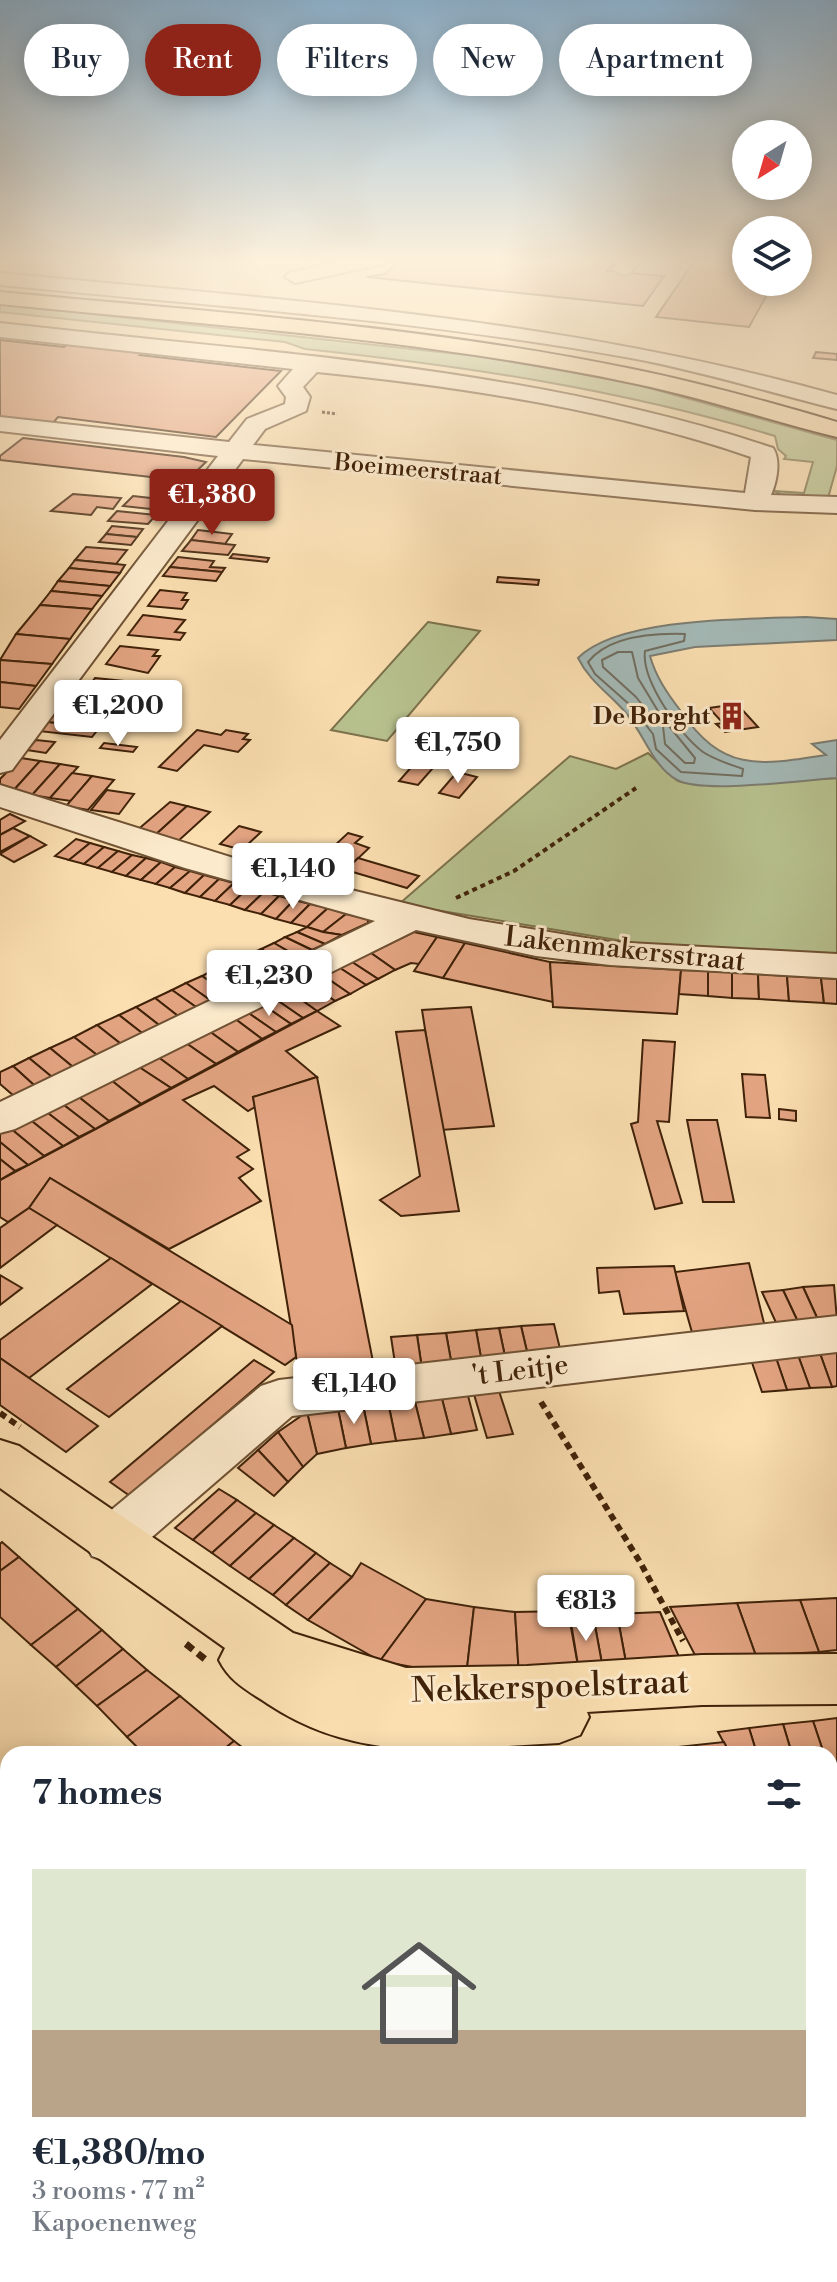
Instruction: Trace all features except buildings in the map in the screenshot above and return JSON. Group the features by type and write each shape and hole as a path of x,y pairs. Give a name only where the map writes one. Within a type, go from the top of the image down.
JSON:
{"main road":[{"path":"588,366 748,403 837,430"},
{"path":"636,366 740,389 837,416"},
{"name":"Nekkerspoelstraat","path":"0,1460 111,1541 197,1622 267,1674 322,1708 401,1724 499,1722 741,1699 837,1680"},
{"name":"Nekkerspoelstraat","path":"401,1724 527,1691 702,1680 837,1680"}],"street":[{"path":"0,763 199,495 256,424 290,412 297,406 298,397 290,386 309,366"},
{"path":"334,366 457,380 551,396 672,423 732,441 764,453 763,482 755,502"},
{"path":"700,366 837,402"},
{"path":"772,366 837,380"},
{"name":"Boeimeerstraat","path":"0,424 235,451 755,502 837,505"},
{"name":"Lakenmakersstraat","path":"0,795 110,834 411,918 584,950 837,966"},
{"path":"0,1119 411,918"},
{"name":"'t Leitje","path":"111,1541 279,1399 837,1334"}],"path":[{"path":"411,918 514,871 636,788"},
{"path":"520,1369 670,1614 702,1680"}],"green space":[{"path":"447,366 539,366 628,382 837,440 837,466 828,498 787,498 774,491 804,493 813,462 784,459 786,456 778,449 775,436 601,392"},
{"path":"428,622 480,631 387,741 331,730"},
{"path":"648,753 678,781 720,785 837,778 837,954 635,943 399,904 570,756 616,769"}],"water":[{"path":"837,619 837,640 695,647 650,656 671,697 711,745 743,760 761,762 826,755 812,744 837,740 837,778 730,786 690,784 677,780 661,767 626,713 594,681 578,658 597,645 652,628 718,620"}],"place":[{"name":"De Borght","path":"732,716"}]}
